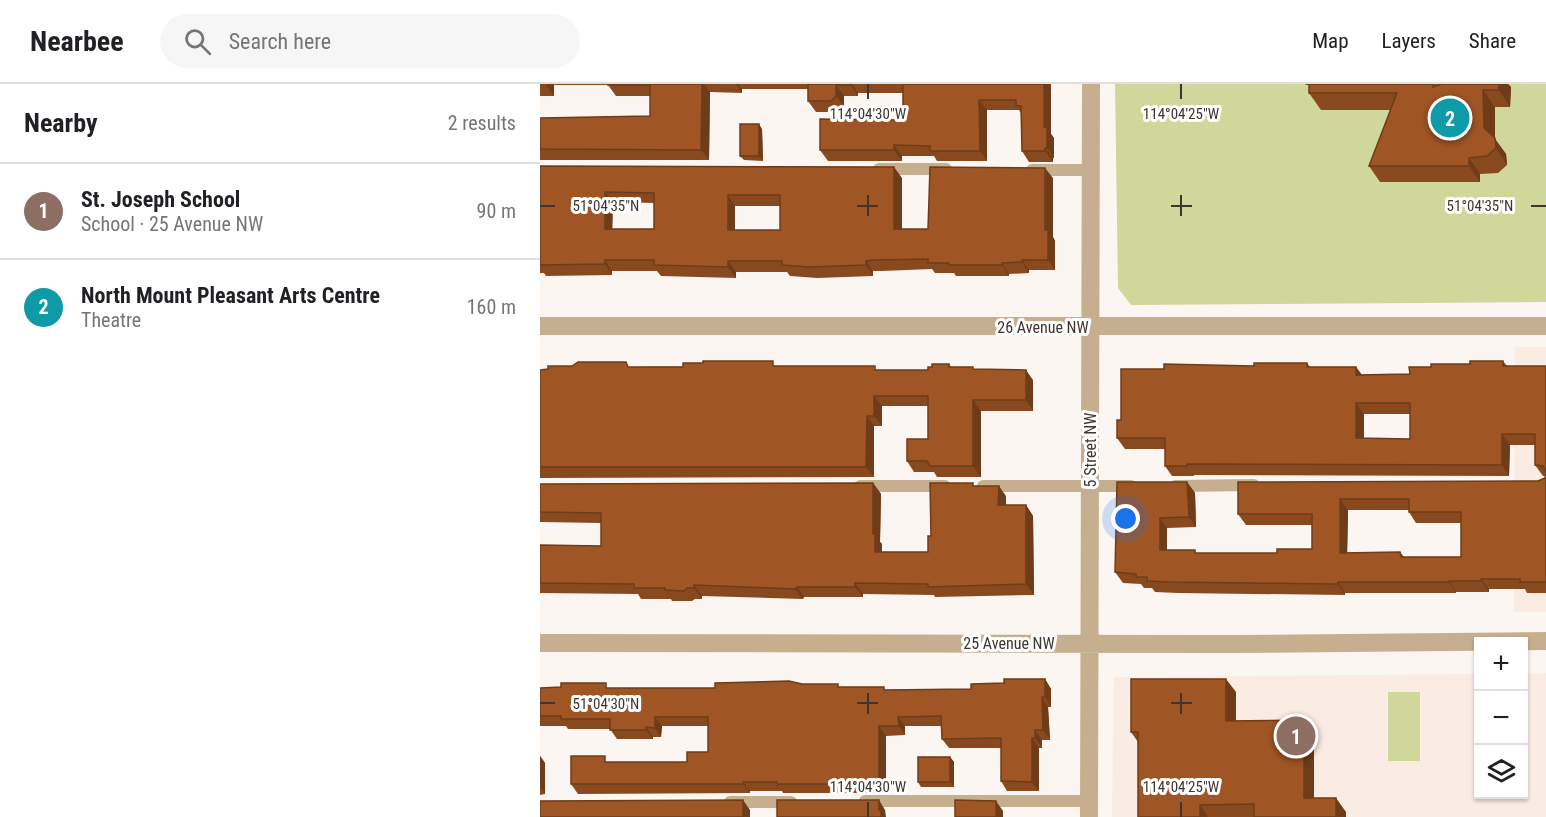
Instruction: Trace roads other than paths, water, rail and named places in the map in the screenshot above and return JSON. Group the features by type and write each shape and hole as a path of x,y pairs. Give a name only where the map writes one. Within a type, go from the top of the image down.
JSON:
{"street":[{"name":"5 Street NW","path":"1089,809 1090,84"},
{"name":"26 Avenue NW","path":"540,326 1546,326"},
{"name":"25 Avenue NW","path":"540,643 1546,641"}],"lane":[{"path":"870,169 953,170"},
{"path":"1023,170 1091,170"},
{"path":"1166,486 1261,485"},
{"path":"847,486 1143,486"},
{"path":"717,802 799,801"},
{"path":"858,801 1089,809"}],"place":[{"name":"North Mount Pleasant Arts Centre","path":"1450,118"},
{"name":"St. Joseph School","path":"1296,736"}]}
